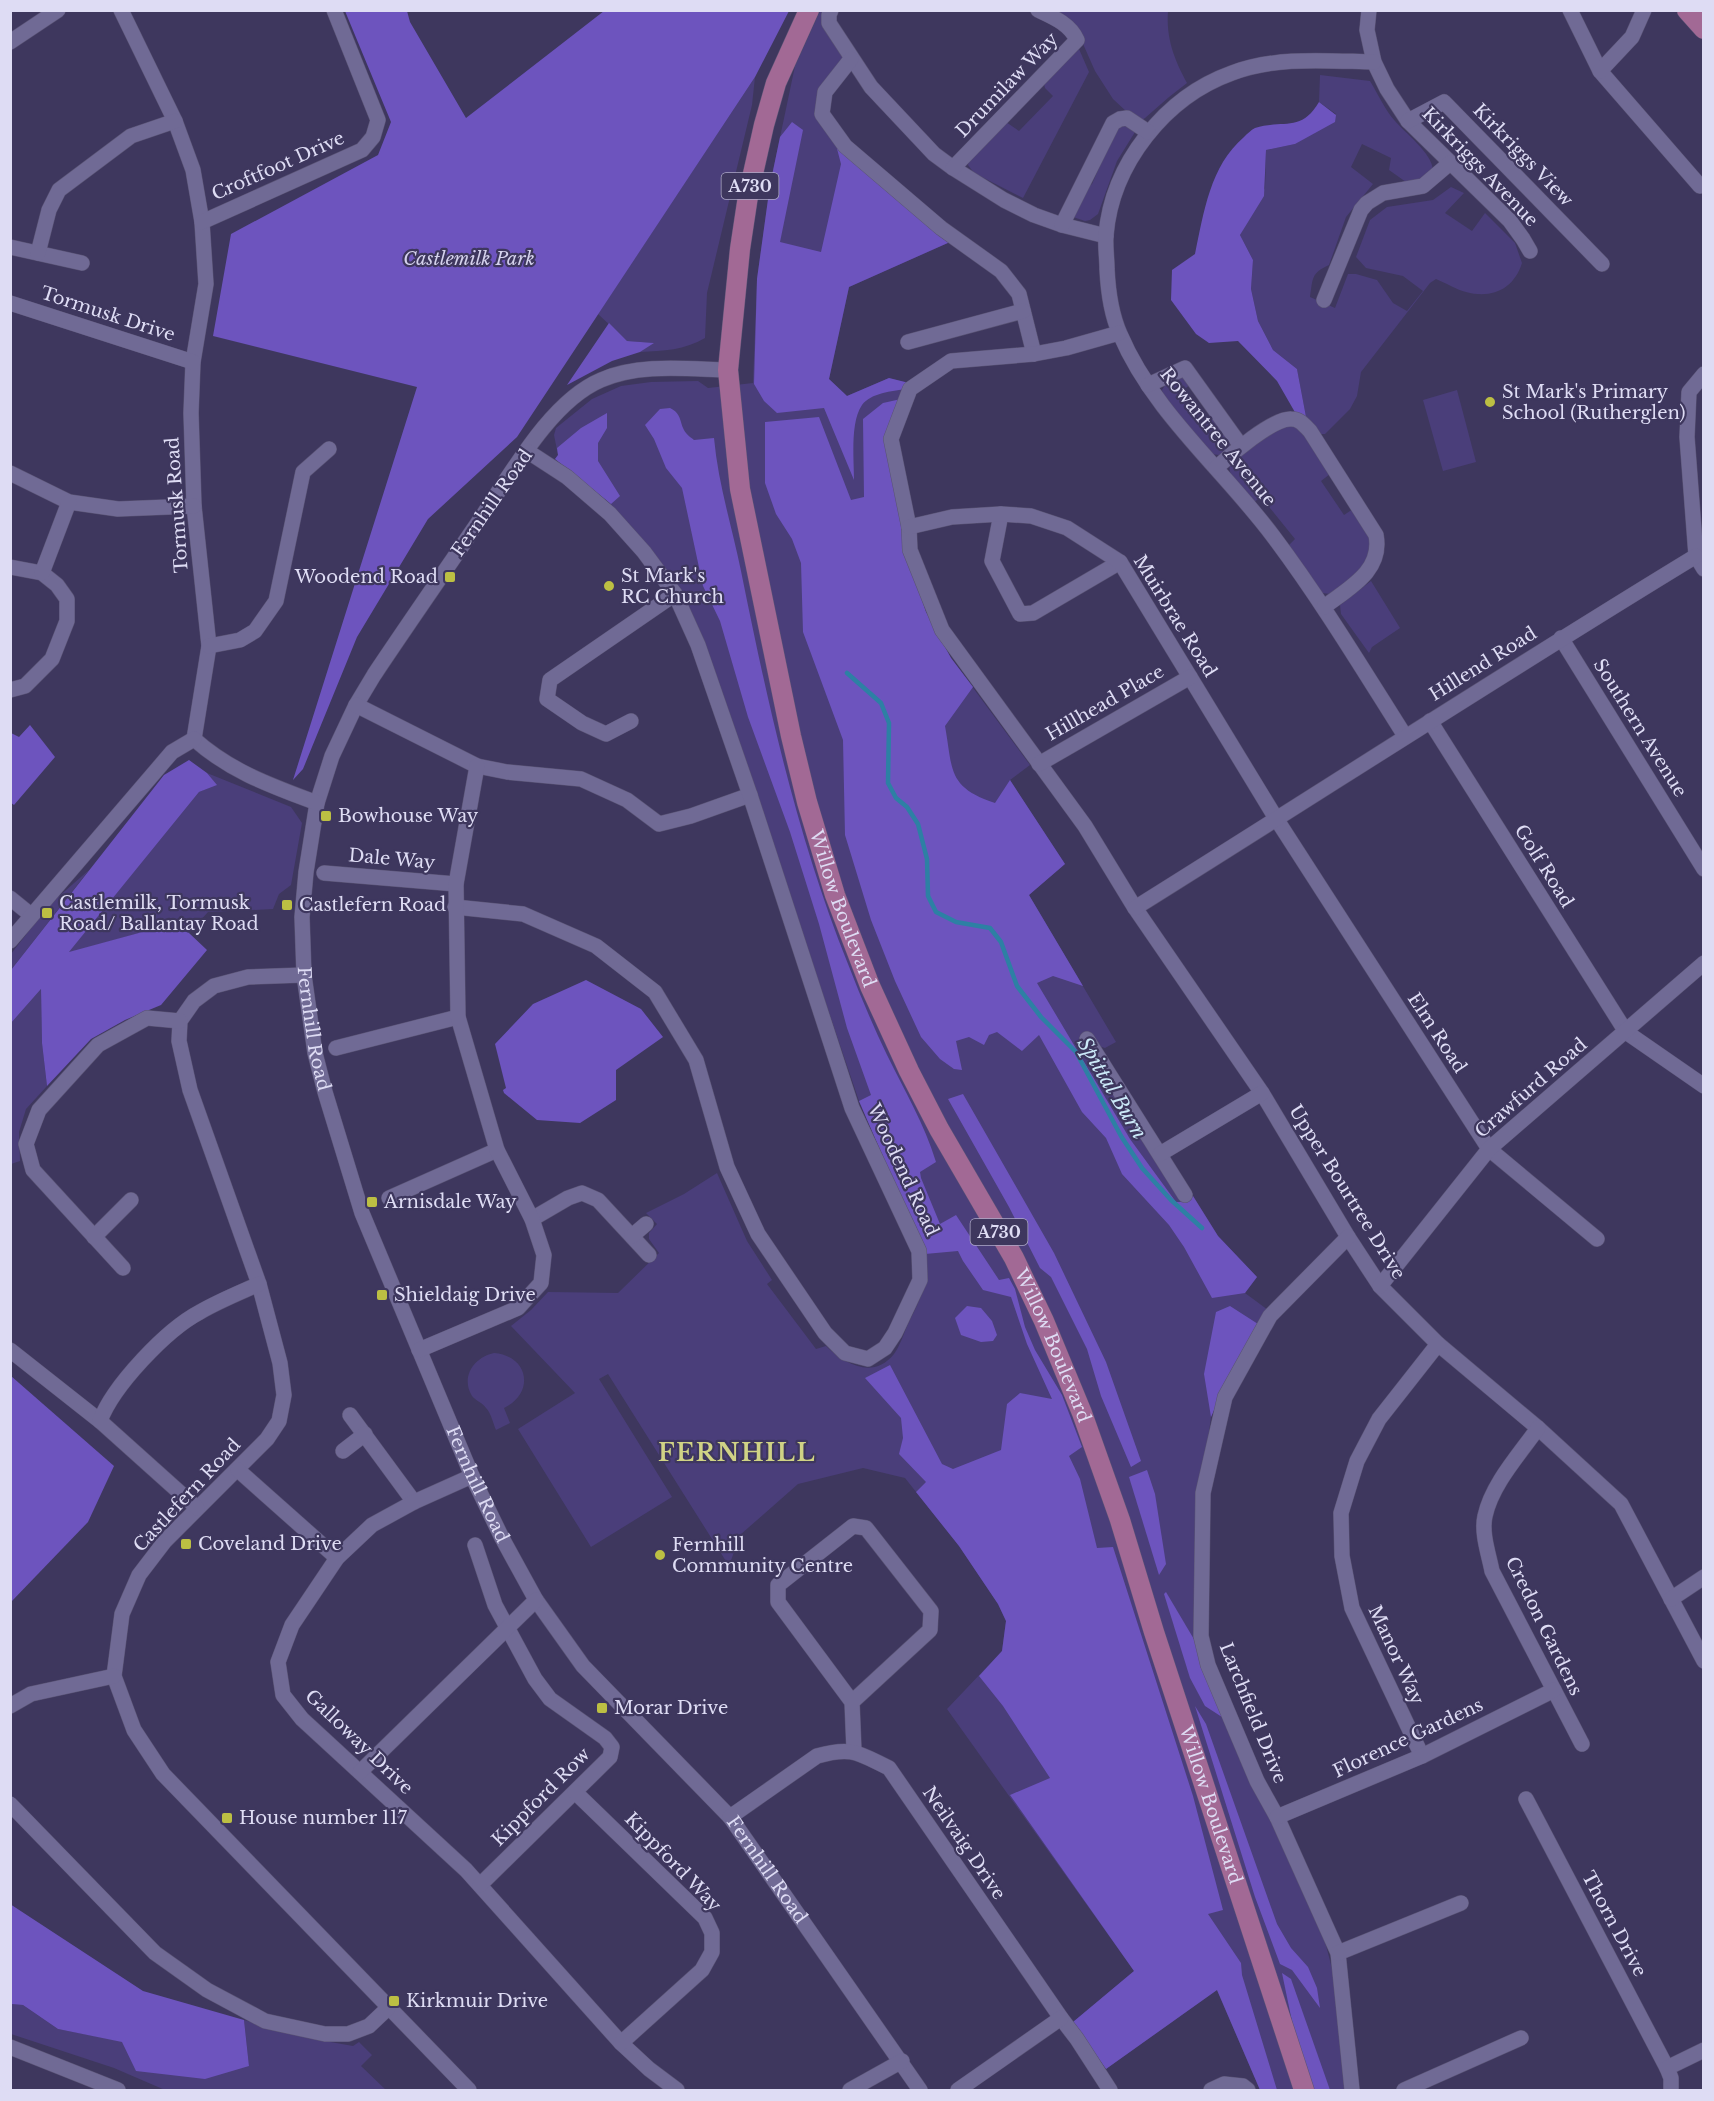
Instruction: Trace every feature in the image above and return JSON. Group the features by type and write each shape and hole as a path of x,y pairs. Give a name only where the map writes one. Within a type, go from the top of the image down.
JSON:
{"main road":[{"name":"A730","path":"728,370 740,249 748,196 776,83 809,10"},
{"name":"Willow Boulevard","path":"728,370 740,489 807,802 836,895 870,986 909,1071 939,1129 1014,1257 1044,1321 1082,1413 1120,1520 1154,1632 1304,2091"}],"street":[{"path":"10,42 58,10"},
{"name":"Tormusk Road","path":"121,10 175,121 193,170 202,222 206,284 193,362 191,413 194,506 209,646 194,739"},
{"name":"Croftfoot Drive","path":"202,222 362,150 373,137 378,120 334,10"},
{"path":"831,10 830,23 871,87 934,154 1004,200 1034,215 1106,236"},
{"name":"Drumilaw Way","path":"953,168 1077,40 1073,31 1068,27 1038,10"},
{"name":"Kirkriggs Avenue","path":"1369,10 1367,30 1374,62 1387,89 1408,121 1510,221 1530,251"},
{"path":"1570,10 1600,70 1700,186"},
{"path":"1600,70 1632,37 1644,10"},
{"path":"851,59 825,92 822,114 845,146 941,228 1001,271 1019,294 1034,354"},
{"name":"Rowantree Avenue","path":"1374,62 1289,61 1261,64 1230,73 1193,93 1176,106 1148,132 1119,183 1112,202 1106,236 1108,288 1119,333 1148,385 1182,430 1272,534 1324,607 1405,736"},
{"name":"Kirkriggs View","path":"1408,121 1444,102 1602,264"},
{"path":"1062,225 1113,123 1120,118 1127,118 1148,132"},
{"path":"38,253 49,210 59,190 131,136 175,121"},
{"path":"1324,300 1361,210 1366,203 1383,193 1424,186 1450,163"},
{"path":"10,247 82,263"},
{"name":"Tormusk Drive","path":"10,303 193,362"},
{"path":"908,342 1023,311"},
{"name":"Upper Bourtree Drive","path":"1119,333 1066,348 1034,354 951,361 910,389 891,439 909,527 910,550 942,630 1085,826 1135,908 1262,1093 1380,1287 1438,1344 1538,1428 1621,1504 1704,1661"},
{"name":"Fernhill Road","path":"728,370 672,368 626,372 601,380 577,393 561,408 527,451 374,675 356,705 332,756 317,803 306,872 302,917 304,975 315,1053 362,1213 471,1476 536,1600 583,1666 730,1817 902,2061 920,2091"},
{"path":"1148,385 1185,368 1241,446"},
{"name":"Hillend Road","path":"1135,908 1561,638 1700,562 1687,437 1689,392 1704,374"},
{"path":"1216,468 1241,446 1279,422 1287,419 1300,421 1310,431 1376,535 1377,554 1370,569 1324,607"},
{"path":"209,646 240,640 255,631 276,601 303,472 329,449"},
{"name":"Woodend Road","path":"455,907 523,914 596,946 655,992 696,1060 727,1167 758,1234 825,1333 845,1353 868,1359 885,1348 895,1333 920,1280 919,1251 852,1108 750,795 698,645 675,594 644,552 610,514 567,477 527,451"},
{"path":"10,472 69,502 118,509 194,506"},
{"path":"42,573 69,502"},
{"path":"1000,513 992,561 1020,614 1033,613 1120,562"},
{"name":"Muirbrae Road","path":"909,527 952,517 1000,513 1032,516 1068,528 1120,562 1276,820"},
{"path":"10,567 42,573 57,585 67,599 67,621 52,659 25,686 10,690"},
{"path":"631,721 606,734 582,723 547,699 550,680 675,594"},
{"name":"Southern Avenue","path":"1561,638 1704,868"},
{"name":"Hillhead Place","path":"1039,764 1190,677"},
{"path":"356,705 477,766 507,772 580,779 627,800 659,824 691,816 750,795"},
{"name":"Golf Road","path":"1430,721 1626,1032"},
{"path":"10,941 172,752 194,739 214,757 258,782 317,803"},
{"path":"419,1350 518,1308 541,1283 544,1255 532,1219 497,1150 458,1017 456,884 477,766"},
{"name":"Elm Road","path":"1276,820 1489,1149 1597,1239"},
{"name":"Dale Way","path":"324,873 456,884"},
{"path":"10,898 31,915"},
{"name":"Crawfurd Road","path":"1380,1287 1489,1149 1704,963"},
{"path":"123,1268 33,1170 26,1144 39,1110 98,1045 147,1018 180,1021 194,1001 214,986 249,976 304,975"},
{"path":"336,1048 458,1017"},
{"name":"Castlefern Road","path":"180,1021 179,1041 190,1090 259,1284 279,1363 284,1395 279,1421 267,1439 165,1541 140,1575 122,1614 114,1676 134,1730 163,1774 469,2091"},
{"path":"1626,1032 1704,1086"},
{"path":"1087,1039 1185,1195"},
{"path":"1160,1154 1262,1093"},
{"path":"389,1198 497,1150"},
{"path":"532,1219 568,1198 582,1193 597,1200 649,1255"},
{"path":"94,1237 131,1200"},
{"path":"632,1236 646,1224"},
{"name":"Larchfield Drive","path":"1348,1237 1270,1316 1225,1397 1203,1493 1202,1636 1208,1665 1252,1770 1277,1817 1338,1953 1352,2091"},
{"path":"100,1421 105,1408 162,1340 198,1313 259,1284"},
{"name":"Manor Way","path":"1422,1756 1352,1608 1342,1556 1341,1513 1357,1461 1379,1419 1438,1344"},
{"path":"10,1350 100,1421 197,1508"},
{"path":"350,1414 414,1502"},
{"name":"Credon Gardens","path":"1538,1428 1496,1489 1485,1517 1486,1541 1492,1572 1582,1744"},
{"path":"343,1451 365,1434"},
{"path":"238,1470 337,1558"},
{"name":"Galloway Drive","path":"471,1476 414,1502 372,1525 337,1558 292,1625 278,1662 283,1695 303,1719 480,1885 621,2043 677,2091"},
{"path":"730,1817 817,1756 834,1751 854,1751 852,1702 778,1602 778,1585 853,1526 866,1528 931,1611 930,1630 852,1702"},
{"path":"476,1545 495,1605 507,1629"},
{"path":"1671,1599 1704,1577"},
{"path":"360,1772 536,1600"},
{"name":"Kippford Row","path":"480,1885 610,1757 612,1747 605,1738 550,1699 535,1679 507,1629"},
{"path":"10,1706 31,1694 114,1676"},
{"name":"Florence Gardens","path":"1277,1817 1422,1756 1554,1690"},
{"name":"Neilvaig Drive","path":"854,1751 889,1768 1077,2039 1110,2091"},
{"name":"Kippford Way","path":"575,1792 705,1918 712,1933 712,1952 702,1970 621,2043"},
{"name":"Thorn Drive","path":"1526,1799 1667,2068 1671,2078 1671,2091"},
{"path":"10,1804 155,1953 207,1990 265,2021 325,2034 348,2034 369,2026 388,2008"},
{"path":"1338,1953 1461,1902"},
{"path":"958,2091 1061,2018"},
{"path":"1404,2091 1521,2038"},
{"path":"10,2048 110,2089"},
{"path":"1667,2068 1704,2050"},
{"path":"850,2091 902,2061"},
{"path":"1211,2091 1224,2084 1243,2085 1248,2091"}],"shaded area":[{"path":"820,11 826,11 844,59 817,110 950,242 849,287 829,379 847,396 889,378 909,383 892,419 893,475 905,548 926,612 951,658 1030,765 1010,780 1065,864 1029,895 1116,1042 1105,1048 1082,1041 1182,1202 1193,1196 1218,1236 1257,1277 1245,1293 1268,1310 1230,1374 1211,1417 1200,1499 1195,1641 1324,1938 1338,1991 1349,2090 1260,2090 1217,1990 1106,2069 1073,2022 1134,1971 947,1709 1002,1651 1006,1621 998,1604 959,1546 905,1478 863,1468 798,1484 740,1535 729,1566 608,1374 599,1379 672,1497 591,1547 518,1429 575,1393 511,1326 548,1292 618,1293 659,1253 649,1239 649,1233 657,1224 646,1213 684,1194 717,1173 747,1241 772,1280 767,1284 816,1349 826,1346 859,1367 868,1368 886,1362 898,1347 920,1299 925,1282 925,1254 859,1101 789,895 660,564 633,528 604,497 555,459 558,455 554,435 556,428 592,399 621,386 651,382 698,381 708,388 753,383 757,279 770,185 795,66"},
{"path":"1055,11 1168,11 1168,30 1172,48 1187,83 1142,120 1127,112 1113,99 1095,71 1076,28"},
{"path":"1079,49 1089,72 1023,198 974,173 968,165 969,161 1006,122 1019,131 1053,96 1044,84"},
{"path":"1320,75 1370,81 1391,117 1425,153 1433,167 1428,177 1406,182 1389,170 1391,158 1362,144 1351,167 1373,184 1346,217 1329,265 1314,277 1310,297 1335,308 1348,274 1356,274 1377,280 1393,303 1407,311 1423,291 1403,276 1366,268 1356,257 1370,220 1387,207 1433,200 1451,187 1464,193 1445,213 1472,231 1485,213 1515,243 1522,263 1514,279 1501,290 1493,293 1466,292 1436,279 1430,283 1361,372 1357,396 1350,409 1325,434 1317,434 1307,422 1297,369 1273,350 1258,321 1251,289 1253,260 1240,235 1265,188 1266,150 1295,144 1336,114 1319,102"},
{"path":"755,77 752,105 707,293 705,338 682,347 640,352 653,343 627,341 598,314"},
{"path":"1122,124 1135,132 1117,161 1098,214 1085,221 1073,217 1086,188 1092,184 1115,131"},
{"path":"1182,377 1191,384 1182,391 1207,423 1215,418 1232,444 1230,449 1219,455 1211,454 1163,395 1162,390 1167,382"},
{"path":"1457,390 1476,462 1443,471 1423,400"},
{"path":"1284,425 1299,427 1330,474 1321,481 1344,515 1353,509 1372,540 1367,565 1330,594 1322,593 1288,546 1295,539 1261,497 1254,502 1236,484 1230,473 1231,462"},
{"path":"1371,581 1400,628 1372,647 1369,653 1341,614 1340,605"},
{"path":"207,773 291,807 302,823 291,885 279,894 273,909 208,912 189,933 168,925 68,953 199,792 216,785"},
{"path":"89,870 11,970 11,954 49,905"},
{"path":"41,989 42,1043 47,1086 26,1109 19,1132 20,1161 11,1164 11,1023"},
{"path":"494,1353 515,1361 524,1376 524,1385 520,1394 504,1408 510,1423 496,1430 488,1410 472,1396 468,1381 471,1368 487,1355"},
{"path":"11,2004 23,2005 58,2029 249,2066 244,2020 308,2038 353,2046 359,2042 372,2055 361,2066 386,2090 165,2090 114,2068 11,2034"}],"green space":[{"name":"Castlemilk Park","path":"345,11 407,11 410,22 466,118 604,11 789,11 755,77 517,437 428,519 357,637 303,769 293,780 417,387 213,336 231,234 378,155 391,122"},
{"path":"1319,102 1336,115 1335,122 1295,144 1266,150 1264,196 1240,235 1253,260 1251,289 1258,321 1273,350 1297,369 1307,422 1300,421 1277,381 1238,341 1209,343 1196,334 1171,300 1172,270 1195,254 1210,191 1223,162 1233,149 1255,128 1298,121 1312,112"},
{"path":"792,122 803,130 780,242 821,252 841,164 835,141 950,242 849,287 829,379 847,396 889,378 909,383 906,389 876,395 866,401 858,412 854,431 854,480 824,408 777,413 764,401 754,384 757,279 770,185 780,137"},
{"path":"609,323 627,341 654,343 640,352 612,361 567,385"},
{"path":"901,399 893,475 905,548 926,612 951,658 973,687 945,726 955,775 968,790 995,803 1010,780 1065,864 1029,895 1083,986 1053,976 1037,983 1130,1139 1176,1202 1183,1202 1193,1196 1218,1236 1257,1277 1245,1293 1212,1298 1169,1225 1122,1174 1106,1138 1082,1112 1039,1035 1022,1051 997,1032 989,1035 984,1045 969,1037 956,1041 962,1070 954,1069 940,1059 921,1037 895,981 871,920 845,835 843,740 803,632 801,563 792,539 776,514 765,483 765,422 819,417 851,500 864,497 863,419 883,403"},
{"path":"670,408 677,413 684,430 694,440 714,438 722,488 773,721 799,819 830,916 857,987 920,1121 936,1162 920,1172 921,1178 940,1224 956,1215 999,1280 1009,1278 1015,1289 1025,1327 1035,1350 1062,1395 1082,1447 1069,1456 1080,1479 1097,1548 1113,1547 1193,1796 1223,1910 1208,1914 1241,1963 1242,1975 1277,2090 1260,2090 1217,1990 1106,2069 1073,2022 1134,1971 1010,1795 1050,1778 1003,1706 979,1676 1002,1651 1006,1621 998,1604 959,1546 916,1492 926,1482 899,1454 903,1438 901,1418 865,1378 890,1365 942,1464 953,1469 1001,1450 1007,1404 1020,1393 1052,1399 1027,1344 1011,1297 983,1290 958,1251 925,1254 859,1101 871,1095 847,1028 819,924 790,832 748,717 720,621 703,586 682,488 666,468 654,439 645,425 660,409"},
{"path":"607,413 607,428 598,443 598,461 620,496 611,504 555,459 558,455 557,448 581,428"},
{"path":"30,725 55,757 14,805 10,802 11,733 19,737"},
{"path":"189,760 207,773 217,785 199,792 69,952 168,925 189,933 207,950 161,1005 125,1020 91,1039 47,1086 42,1043 41,989 11,1023 11,970 164,775"},
{"path":"586,980 641,1009 663,1037 616,1070 616,1100 580,1123 537,1120 504,1093 503,1090 506,1088 495,1044 533,1004"},
{"path":"963,1094 1054,1253 1106,1362 1141,1461 1131,1467 1101,1396 1087,1349 1051,1277 1040,1268 1009,1207 948,1099"},
{"path":"967,1306 981,1308 992,1321 997,1335 993,1341 981,1342 961,1335 955,1318"},
{"path":"1230,1306 1258,1324 1230,1374 1211,1417 1204,1374 1216,1312"},
{"path":"11,1376 114,1466 88,1522 11,1602"},
{"path":"1147,1470 1155,1494 1166,1564 1159,1575 1129,1477"},
{"path":"1166,1592 1195,1641 1225,1719 1205,1706 1190,1678 1164,1594"},
{"path":"1195,1706 1206,1724 1277,1924 1291,1948 1308,1967 1317,1988 1320,2008 1292,1970 1280,1964 1255,1897"},
{"path":"10,1904 143,1991 244,2020 249,2066 205,2079 136,2071 122,2042 58,2029 23,2005 11,2004"},
{"path":"1282,1973 1291,1979 1330,2090 1314,2090 1294,2031"}],"waterway":[{"name":"Spittal Burn","path":"847,673 881,703 889,723 888,783 896,798 907,807 918,824 927,859 928,896 936,912 956,922 990,928 1001,942 1017,986 1041,1017 1076,1052 1121,1136 1142,1168 1171,1200 1202,1228"}],"place":[{"name":"St Mark's Primary School (Rutherglen)","path":"1490,402"},
{"name":"Woodend Road","path":"450,577"},
{"name":"St Mark's RC Church","path":"609,586"},
{"name":"Bowhouse Way","path":"326,816"},
{"name":"Castlefern Road","path":"287,905"},
{"name":"Castlemilk, Tormusk Road/ Ballantay Road","path":"47,913"},
{"name":"Arnisdale Way","path":"372,1202"},
{"name":"Shieldaig Drive","path":"382,1295"},
{"name":"Coveland Drive","path":"186,1544"},
{"name":"Fernhill Community Centre","path":"660,1555"},
{"name":"Morar Drive","path":"602,1708"},
{"name":"House number 117","path":"227,1818"},
{"name":"Kirkmuir Drive","path":"394,2001"}],"district":[{"name":"FERNHILL","path":"737,1453"}]}
